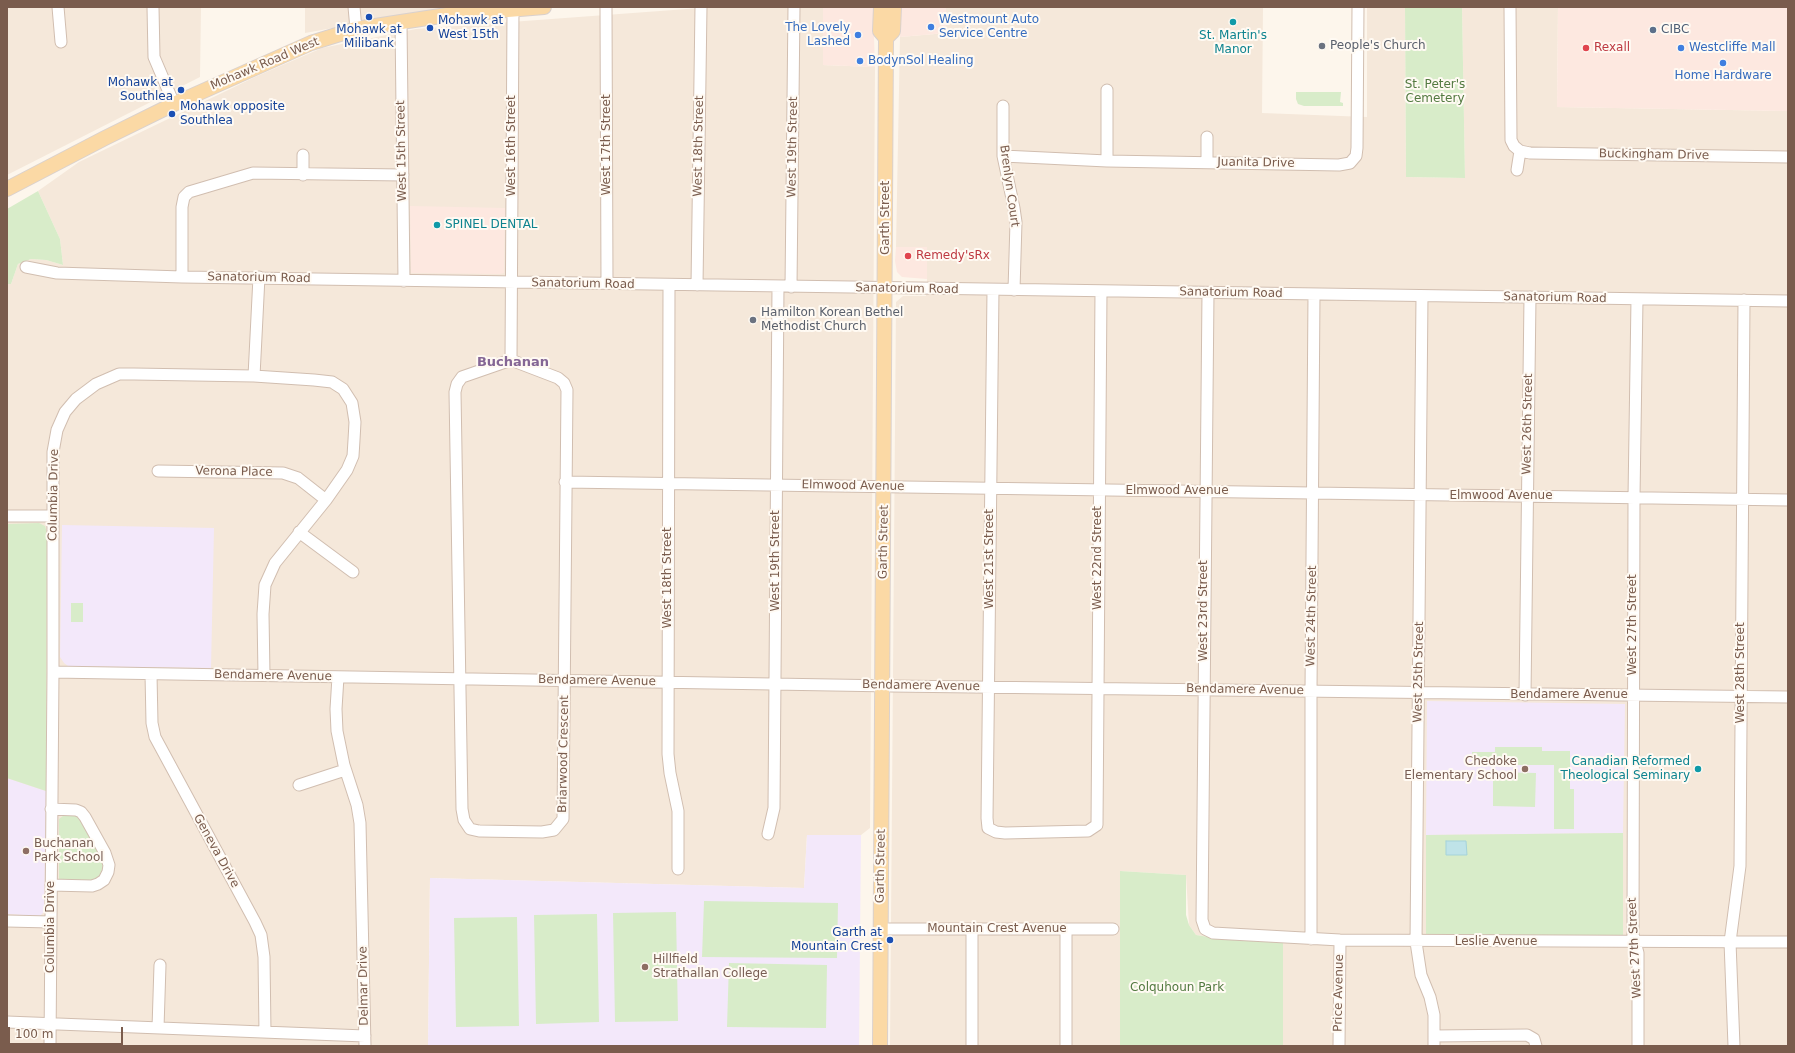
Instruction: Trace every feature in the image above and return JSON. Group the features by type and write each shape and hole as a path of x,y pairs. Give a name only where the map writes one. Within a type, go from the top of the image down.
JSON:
{"main road":[{"name":"Mohawk Road West","path":"7,190 105,138 174,104 311,43 356,29 401,22 447,15 544,7"},
{"name":"Garth Street","path":"880,1046 886,38 880,31 881,7"},
{"name":"Garth Street","path":"886,38 893,31 894,7"}],"street":[{"path":"58,7 61,42"},
{"path":"153,7 154,57 174,104"},
{"path":"354,7 356,29"},
{"name":"West 17th Street","path":"606,7 607,283"},
{"name":"West 18th Street","path":"698,285 701,7"},
{"name":"West 19th Street","path":"791,287 794,7"},
{"name":"Juanita Drive","path":"1003,156 1107,161 1339,165 1350,163 1356,156 1358,7"},
{"path":"1510,7 1511,140 1514,146 1520,151 1517,170"},
{"name":"West 16th Street","path":"512,283 513,9"},
{"name":"West 15th Street","path":"401,22 404,281"},
{"path":"1107,90 1107,161"},
{"name":"Brenlyn Court","path":"1003,106 1003,156 1016,222 1014,290"},
{"path":"1207,137 1207,162"},
{"name":"Buckingham Drive","path":"1520,151 1530,153 1788,156"},
{"path":"303,155 303,175"},
{"path":"182,277 182,207 184,197 189,192 253,173 303,175 403,174"},
{"name":"Sanatorium Road","path":"26,267 57,273 182,277 1788,301"},
{"path":"254,376 259,277"},
{"path":"511,360 512,283"},
{"name":"West 18th Street","path":"670,285 668,754 670,773 678,811 678,869"},
{"name":"West 19th Street","path":"768,834 774,808 778,286"},
{"name":"West 21st Street","path":"993,290 988,828 996,832 1005,833 1088,831 1096,825"},
{"name":"West 22nd Street","path":"1096,825 1101,291"},
{"name":"West 23rd Street","path":"1205,929 1202,920 1208,293"},
{"name":"West 24th Street","path":"1311,939 1314,294"},
{"name":"West 25th Street","path":"1422,296 1416,942 1421,975 1430,997 1434,1015 1434,1041"},
{"name":"West 26th Street","path":"1525,695 1530,297"},
{"name":"West 27th Street","path":"1637,299 1634,497 1633,935 1638,953 1638,1046"},
{"name":"West 28th Street","path":"1734,1046 1730,942 1740,866 1744,300"},
{"name":"Briarwood Crescent","path":"511,360 558,378 564,383 566,390 565,482 563,819 554,830 542,832 470,829 464,820 460,679 455,392 457,384 462,377 511,360"},
{"name":"Columbia Drive","path":"50,1046 53,452 57,430 65,412 76,399 96,384 119,374 254,376 332,382 343,388 352,403 355,422 353,456 347,470 326,500 275,564 265,584 262,614 264,675"},
{"name":"Verona Place","path":"158,471 283,473 298,478 326,500"},
{"name":"Elmwood Avenue","path":"565,482 1788,500"},
{"path":"7,516 52,516"},
{"path":"299,532 353,572"},
{"name":"Bendamere Avenue","path":"53,672 882,686 1788,697"},
{"name":"Geneva Drive","path":"151,674 152,722 155,737 260,932 264,951 265,1032"},
{"name":"Delmar Drive","path":"7,1022 265,1032 365,1041 360,823 357,805 345,770 335,720 338,677"},
{"path":"299,785 345,770"},
{"path":"51,809 76,810 81,812 85,816 105,852 109,865 108,872 104,880 98,884 92,886 51,885"},
{"path":"7,921 51,922"},
{"name":"Mountain Crest Avenue","path":"880,929 1113,929"},
{"path":"1066,929 1066,1046"},
{"name":"Leslie Avenue","path":"1205,929 1213,933 1311,939 1416,942 1788,942"},
{"path":"972,930 972,1046"},
{"name":"Price Avenue","path":"1339,1046 1340,940"},
{"path":"158,1028 160,965"},
{"path":"1434,1041 1527,1035 1534,1040 1536,1046"}],"shaded area":[{"path":"7,7 201,7 200,77 7,175"},
{"path":"305,7 451,7 305,33"},
{"path":"714,7 823,7 823,65 875,67 870,828 861,835 807,835 804,888 430,878 428,1046 7,1046 7,284 11,284 18,264 31,259 46,260 63,265 60,239 38,191 79,162 255,77 322,48 416,29"},
{"path":"823,7 873,7 875,67 823,65"},
{"path":"901,7 946,7 946,33 900,37"},
{"path":"946,7 1263,7 1262,113 1367,117 1367,7 1405,7 1406,177 1465,178 1462,7 1558,7 1557,107 1788,111 1788,1046 1283,1046 1283,941 1196,935 1189,925 1186,875 1120,871 1120,1046 890,1046 896,302 903,296 926,296 927,279 927,247 896,247 900,37 946,33"},
{"path":"1558,7 1788,7 1788,111 1557,107"},
{"path":"410,206 505,208 504,273 411,273"},
{"path":"896,247 927,247 927,279 902,277 897,272 895,261"},
{"path":"62,525 214,528 211,668 68,666 64,663 60,657"},
{"name":"Chedoke Elementary School","path":"1427,701 1625,704 1623,833 1426,835"},
{"name":"Buchanan Park School","path":"7,778 46,791 44,912 40,916 7,914"},
{"name":"Hillfield Strathallan College","path":"807,835 861,835 859,1046 428,1046 430,878 804,888"}],"green space":[{"name":"St. Peter's Cemetery","path":"1405,7 1462,7 1465,178 1406,177"},
{"path":"1296,92 1341,92 1340,102 1343,103 1343,106 1304,106 1298,104"},
{"path":"38,191 60,239 63,265 46,260 31,259 18,264 11,284 7,284 7,209"},
{"path":"39,523 45,526 47,533 46,791 7,778 7,524"},
{"path":"71,603 83,603 83,622 71,622"},
{"path":"1495,747 1542,747 1542,751 1570,751 1570,789 1574,789 1574,829 1554,829 1554,765 1473,765 1472,752 1495,752"},
{"path":"1493,772 1536,773 1535,807 1493,806"},
{"path":"63,816 78,816 83,821 103,858 105,866 101,876 94,881 62,882 59,879 59,819"},
{"path":"1623,833 1623,935 1426,936 1426,835"},
{"name":"Colquhoun Park","path":"1120,871 1186,875 1186,915 1189,925 1196,935 1283,941 1283,1046 1120,1046"},
{"path":"704,901 838,903 837,958 702,957"},
{"path":"676,912 678,1021 615,1022 613,913"},
{"path":"597,914 599,1022 536,1024 534,915"},
{"path":"517,917 519,1026 456,1027 454,918"},
{"path":"729,963 827,965 826,1028 727,1027"}],"water":[{"path":"1446,841 1466,841 1467,855 1446,855"}],"place":[{"name":"Mohawk at Milibank","path":"369,17"},
{"name":"St. Martin's Manor","path":"1233,22"},
{"name":"Westmount Auto Service Centre","path":"931,27"},
{"name":"Mohawk at West 15th","path":"430,28"},
{"name":"CIBC","path":"1653,30"},
{"name":"The Lovely Lashed","path":"858,35"},
{"name":"People's Church","path":"1322,46"},
{"name":"Rexall","path":"1586,48"},
{"name":"Westcliffe Mall","path":"1681,48"},
{"name":"BodynSol Healing","path":"860,61"},
{"name":"Home Hardware","path":"1723,63"},
{"name":"Mohawk at Southlea","path":"181,90"},
{"name":"Mohawk opposite Southlea","path":"172,114"},
{"name":"SPINEL DENTAL","path":"437,225"},
{"name":"Remedy'sRx","path":"908,256"},
{"name":"Hamilton Korean Bethel Methodist Church","path":"753,320"},
{"name":"Chedoke Elementary School","path":"1525,769"},
{"name":"Canadian Reformed Theological Seminary","path":"1698,769"},
{"name":"Buchanan Park School","path":"26,851"},
{"name":"Garth at Mountain Crest","path":"890,940"},
{"name":"Hillfield Strathallan College","path":"645,967"}],"district":[{"name":"Buchanan","path":"513,363"}]}
